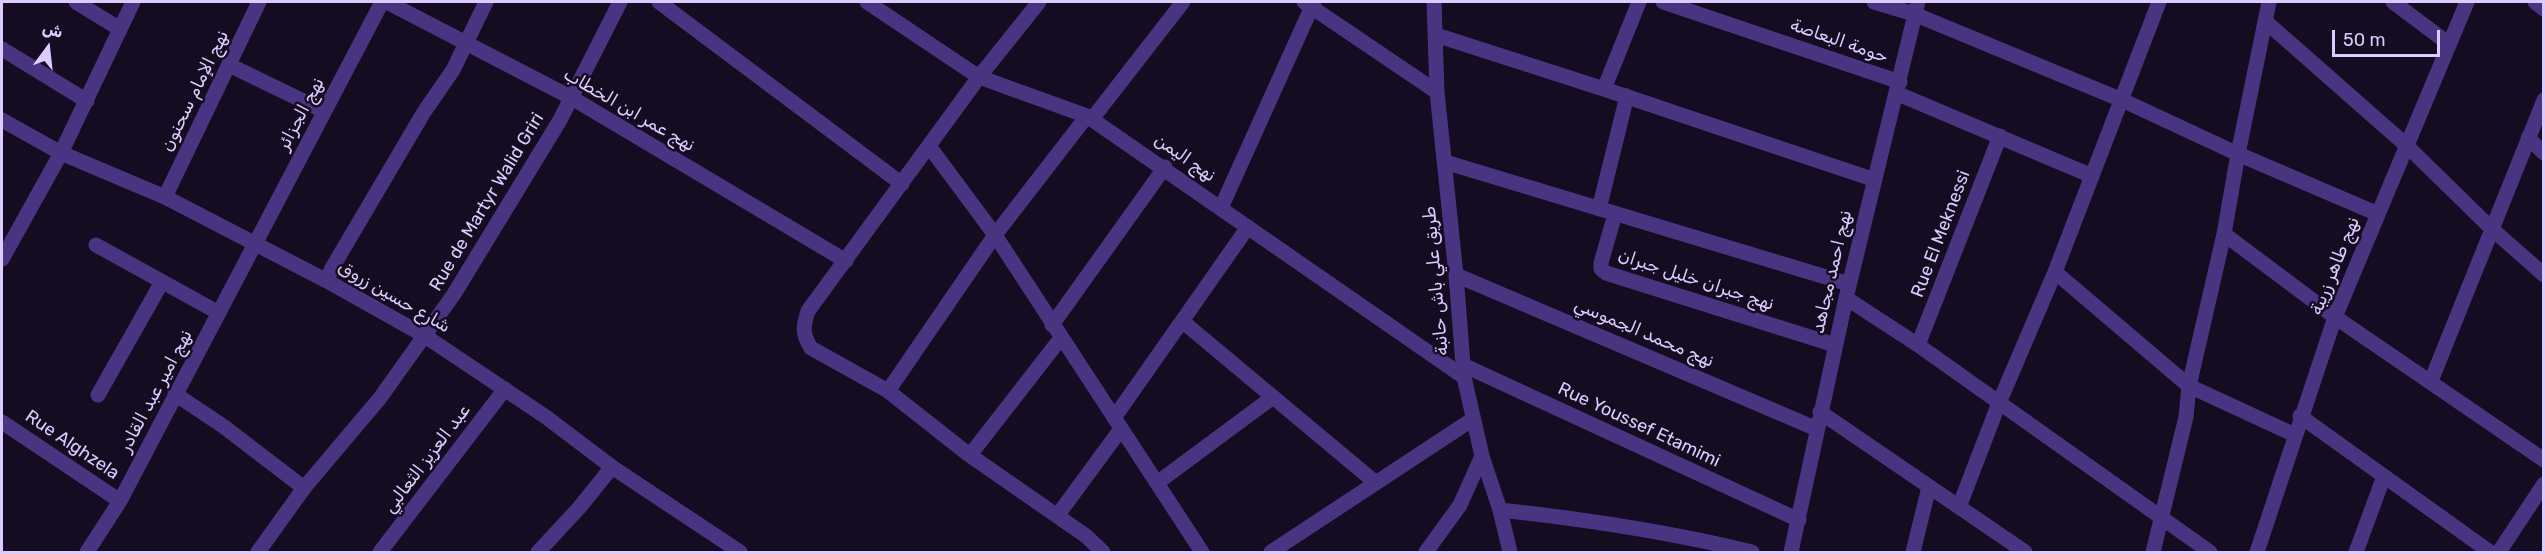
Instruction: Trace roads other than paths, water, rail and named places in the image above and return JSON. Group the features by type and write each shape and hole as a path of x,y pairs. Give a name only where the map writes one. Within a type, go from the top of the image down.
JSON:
{"street":[{"path":"76,2 120,28"},
{"path":"2,259 61,153 133,2"},
{"name":"نهج الإمام سحنون","path":"165,197 259,2"},
{"name":"نهج الجزائر","path":"254,244 382,2"},
{"name":"نهج عمر ابن الخطاب","path":"387,2 468,42 572,98 846,261"},
{"path":"327,281 359,221 424,112 453,70 486,2"},
{"name":"Rue de Martyr Walid Griri","path":"258,552 304,488 380,398 454,294 572,98 620,2"},
{"path":"659,2 902,184"},
{"name":"نهج اليمن","path":"867,2 979,77 1090,117 1165,167 1248,227 1463,371"},
{"path":"1039,2 979,77 808,311 803,325 804,337 811,348 888,391 926,423 1086,536 1103,552"},
{"path":"888,391 995,235 1183,2"},
{"name":"طريق علي باش حانبة","path":"1434,2 1437,92 1456,275 1463,371 1482,456 1500,510 1510,552"},
{"path":"1604,88 1639,2"},
{"name":"حومة البعاصة","path":"1663,2 1898,88 2092,176"},
{"path":"1875,2 1916,8 2238,154 2378,214"},
{"path":"2153,552 2182,437 2189,387 2224,234 2269,2"},
{"path":"2393,2 2449,44"},
{"name":"نهج طاهر زريبة","path":"2257,552 2300,416 2335,317 2467,2"},
{"path":"2535,2 2544,9"},
{"path":"1221,208 1310,3 1437,92"},
{"path":"1959,507 2122,100 2154,3"},
{"name":"نهج احمد مجاهد","path":"1791,552 1847,291 1916,8"},
{"path":"2265,21 2406,146 2492,229 2544,275"},
{"path":"1436,35 1604,88 1875,180"},
{"path":"2,49 87,101"},
{"path":"229,65 324,111"},
{"path":"1599,209 1627,96"},
{"path":"2431,381 2544,100"},
{"name":"شارع حسين زروق","path":"2,120 61,153 165,197 327,281 425,336 505,389 612,467 740,552"},
{"name":"Rue El Meknessi","path":"1918,345 2000,136"},
{"path":"2528,138 2544,153"},
{"path":"929,146 995,235 1202,552"},
{"path":"1445,162 1615,214 1847,291 1918,345 2210,552"},
{"path":"1052,325 1165,167"},
{"name":"نهج جبران خليل جبران","path":"1615,214 1601,263 1601,269 1606,273 1835,345"},
{"path":"1057,516 1182,321 1248,227"},
{"path":"2224,234 2335,317 2544,460"},
{"name":"نهج امير عبد القادر","path":"87,552 120,501 254,244"},
{"path":"96,245 219,313"},
{"path":"2055,272 2189,387 2295,435"},
{"name":"نهج محمد الجموسي","path":"1456,275 1817,429"},
{"path":"98,395 162,282"},
{"path":"1182,321 1376,483"},
{"path":"970,455 1061,338"},
{"name":"Rue Youssef Etamimi","path":"1463,371 1799,520"},
{"name":"عبد العزيز الثعالبي","path":"380,552 505,389"},
{"path":"175,394 223,426 304,488"},
{"path":"1157,483 1273,397"},
{"path":"1820,412 2025,552"},
{"path":"2300,416 2490,552"},
{"path":"1271,552 1473,419"},
{"name":"Rue Alghzela","path":"2,422 120,501"},
{"path":"1426,552 1460,504 1482,456"},
{"path":"539,552 612,467"},
{"path":"2356,552 2384,476"},
{"path":"2499,552 2544,484"},
{"path":"1913,552 1929,487"},
{"path":"1500,510 1559,516 1719,544 1752,552"}]}
